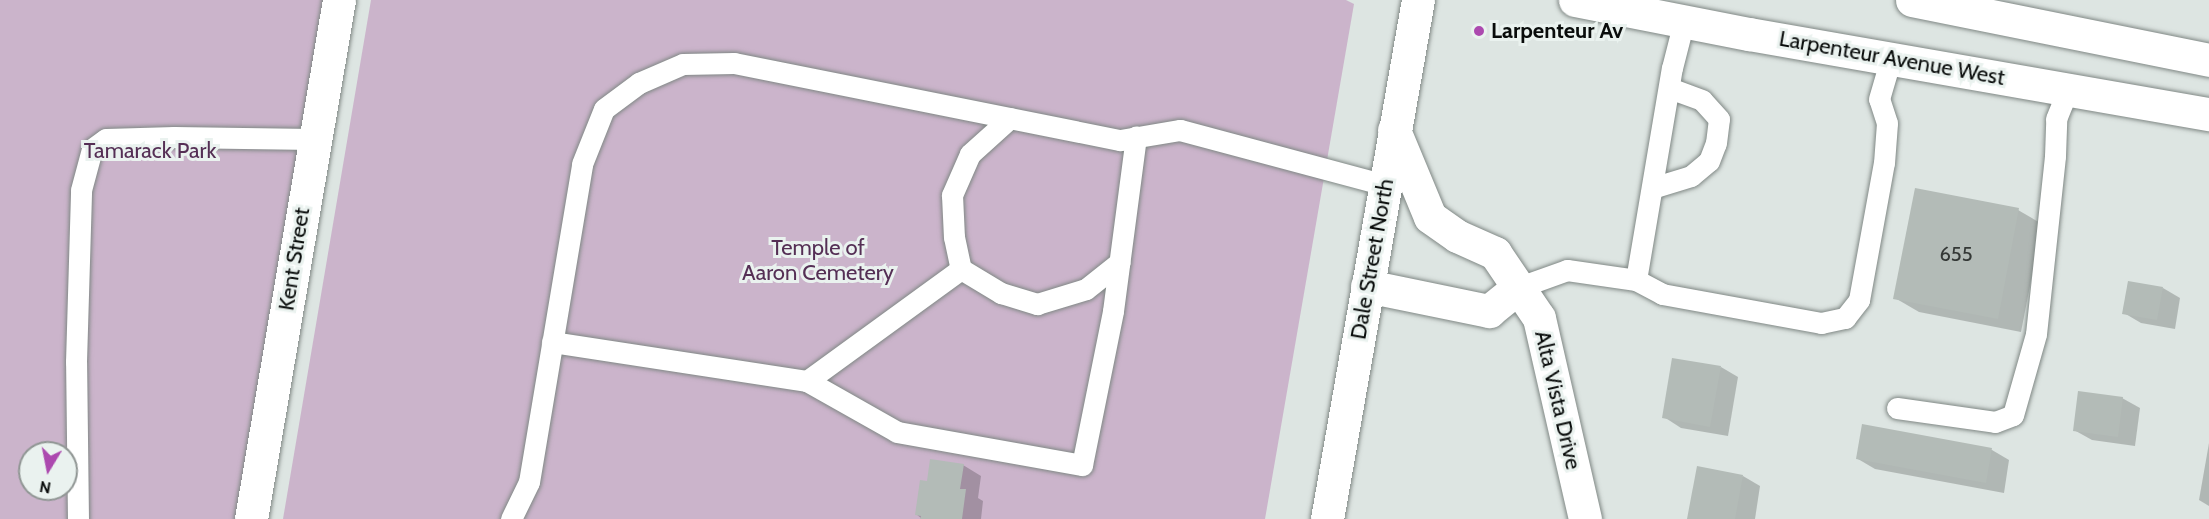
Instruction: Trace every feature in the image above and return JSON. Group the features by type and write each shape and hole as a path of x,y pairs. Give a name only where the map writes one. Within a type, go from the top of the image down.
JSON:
{"main road":[{"name":"Kent Street","path":"251,519 313,139 339,0"},
{"name":"Dale Street North","path":"1327,519 1418,0"},
{"name":"Larpenteur Avenue West","path":"1575,0 2209,114"},
{"path":"1912,0 2209,60"},
{"name":"Alta Vista Drive","path":"1394,130 1430,217 1457,236 1495,253 1539,318 1585,519"},
{"path":"1368,286 1489,310 1517,288"}],"lane":[{"path":"1636,280 1671,89 1672,68 1684,21"},
{"path":"1517,288 1568,270 1636,280 1662,294 1821,323 1845,318 1859,300 1884,163 1887,123 1879,99 1891,58"},
{"path":"511,519 529,482 582,164 604,109 639,83 683,64 734,63 1120,140 1180,130 1385,185"},
{"path":"1652,188 1691,176 1709,161 1716,143 1719,119 1702,100 1671,89"},
{"path":"1897,408 1995,422 2013,415 2036,334 2055,156 2056,119 2068,89"},
{"path":"1010,118 970,154 952,195 954,237 961,269 1001,293 1037,304 1086,289 1120,262"},
{"path":"78,519 76,362 81,202 92,149 106,140 174,137 313,139"},
{"path":"552,342 807,381 897,432 1082,465 1113,311 1136,137"},
{"path":"807,381 961,269"}],"green space":[{"name":"Tamarack Park","path":"0,0 323,0 250,519 0,519"},
{"name":"Temple of Aaron Cemetery","path":"371,0 1346,0 1354,4 1265,519 283,519"}],"building":[{"path":"1915,188 2019,208 1998,319 1893,299"},
{"path":"2128,281 2163,287 2157,320 2122,314"},
{"path":"1672,358 1721,366 1710,427 1662,418"},
{"path":"2078,391 2123,397 2118,437 2073,431"},
{"path":"1862,424 1992,448 1986,483 1856,459"},
{"path":"930,459 964,464 960,489 966,489 962,519 920,519 921,516 915,515 920,480 927,481"},
{"path":"1697,466 1743,475 1735,519 1687,519"}],"place":[{"name":"Larpenteur Av","path":"1479,31"}]}
